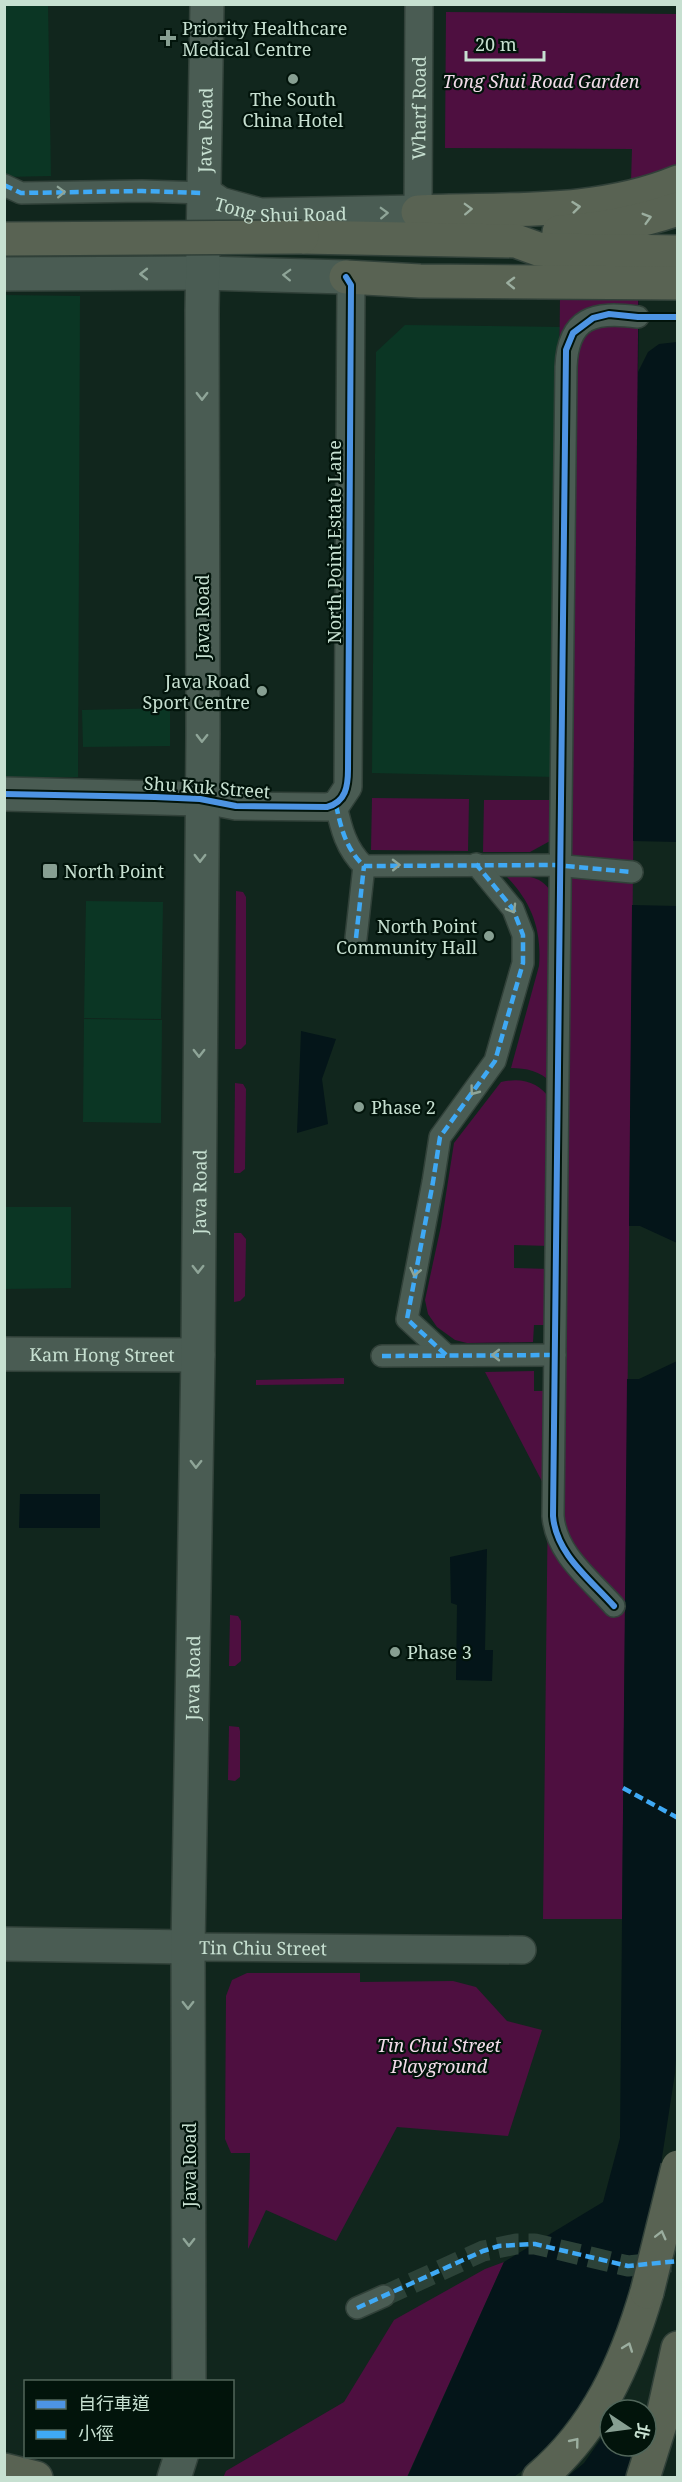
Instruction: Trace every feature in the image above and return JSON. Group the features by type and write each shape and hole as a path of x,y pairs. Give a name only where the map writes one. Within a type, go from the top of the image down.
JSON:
{"highway":[{"path":"418,212 592,205 639,195 678,182"},
{"path":"4,239 321,236 516,241 546,233 597,229 636,222 678,209"},
{"path":"516,241 538,249 552,250 678,252"},
{"path":"346,277 420,282 678,283"},
{"path":"539,2478 580,2435 617,2377 647,2292 678,2167"},
{"path":"643,2478 663,2415 678,2348"},
{"path":"4,2470 36,2478"}],"main road":[{"name":"Java Road","path":"189,2380 188,1947 198,1355 200,799 203,734 203,273 207,4"},
{"name":"Tong Shui Road","path":"204,193 220,204 260,215 418,212"},
{"path":"4,273 203,273 346,277"},
{"name":"Shu Kuk Street","path":"4,794 200,799"},
{"name":"Kam Hong Street","path":"4,1354 198,1355"},
{"name":"Tin Chiu Street","path":"4,1944 188,1947"},
{"path":"174,2478 181,2458"}],"street":[{"name":"Wharf Road","path":"418,4 418,212"},
{"name":"Tong Shui Road","path":"4,185 21,193 142,191 204,193"},
{"name":"North Point Estate Lane","path":"336,805 348,787 351,285 346,277"},
{"path":"614,1606 564,1550 554,1529 567,350 573,333 593,318 609,314 638,317"},
{"name":"Shu Kuk Street","path":"200,799 236,806 327,807 336,805"},
{"path":"336,805 343,834 349,847 364,866 356,938"},
{"path":"364,866 476,864 560,866 632,872"},
{"path":"446,1355 406,1319 440,1137 495,1061 520,978 524,949 523,935 513,909 476,864"},
{"path":"382,1356 555,1355"},
{"name":"Tin Chiu Street","path":"188,1947 522,1950"},
{"path":"357,2308 384,2296"}],"shaded area":[{"path":"4,5 48,5 51,176 5,177"},
{"path":"639,234 677,234 677,842 633,841"},
{"path":"5,295 80,296 78,777 5,777"},
{"path":"405,325 560,327 555,777 372,773 376,352"},
{"path":"170,708 170,746 83,747 82,710"},
{"path":"86,901 163,902 161,1019 84,1018"},
{"path":"632,905 677,906 677,1243 640,1226 629,1226"},
{"path":"84,1019 162,1020 161,1123 83,1122"},
{"path":"301,1031 336,1039 322,1079 328,1124 297,1133"},
{"path":"5,1207 71,1207 71,1288 5,1289"},
{"path":"677,1361 677,2477 407,2478 504,2262 603,2202 620,2138 627,1379 639,1379"},
{"path":"20,1494 100,1494 100,1528 19,1528"},
{"path":"487,1549 485,1650 493,1650 492,1681 456,1680 457,1605 451,1603 450,1557"}],"green space":[{"name":"Tong Shui Road Garden","path":"446,12 677,14 677,166 631,182 632,149 445,148"},
{"path":"560,295 639,297 622,1919 543,1919 548,1493 485,1372 534,1371 534,1391 549,1391 549,1325 534,1325 533,1342 467,1343 455,1340 437,1327 428,1314 425,1300 441,1226 454,1143 501,1082 516,1080 529,1082 541,1089 551,1100 552,1083 547,1079 533,1071 511,1068 539,966 539,940 528,905 505,875 536,878 550,890 550,841 530,852 483,852 484,800 555,800","holes":["514,1245 550,1246 550,1269 514,1268"]},
{"path":"372,798 469,799 468,851 371,850"},
{"path":"236,891 243,892 246,897 246,1044 241,1049 235,1049"},
{"path":"235,1083 243,1084 246,1089 245,1169 240,1173 234,1173"},
{"path":"234,1233 241,1233 246,1239 245,1296 240,1301 234,1302"},
{"path":"344,1378 344,1384 256,1385 256,1380"},
{"path":"230,1615 238,1616 241,1621 241,1661 235,1666 229,1666"},
{"path":"229,1726 239,1727 240,1731 240,1777 235,1781 228,1780"},
{"name":"Tin Chui Street Playground","path":"247,1973 360,1973 360,1982 453,1981 476,1987 507,2021 542,2030 508,2136 397,2127 336,2241 266,2210 248,2249 250,2153 231,2153 225,2139 226,1996 232,1980"},
{"path":"504,2262 407,2477 223,2478 226,2471 344,2402 394,2320 485,2269"}],"pier":[{"path":"677,271 677,342 659,344 648,352 638,372 639,297"},
{"path":"677,2045 677,2477 627,2477 634,2458 658,2458 658,2398 598,2398 598,2443 584,2463 566,2478 514,2477 555,2445 594,2398 649,2242 675,2073"}],"tunnel":[{"path":"384,2296 483,2251 516,2244 535,2244 628,2266 678,2261"}],"marked path":[{"path":"4,185 21,193 142,191 204,193"},
{"path":"336,805 342,830 353,853 364,866 554,865 632,872"},
{"path":"446,1355 407,1319 440,1137 495,1061 523,963 523,935 513,909 476,864"},
{"path":"356,938 364,866"},
{"path":"382,1356 555,1355"},
{"path":"623,1788 678,1818"},
{"path":"357,2308 483,2251 499,2246 535,2244 628,2266 678,2261"}],"cycle path":[{"path":"4,794 155,797 200,799 236,806 327,807 342,797 345,792 348,769 351,285 346,277"},
{"path":"614,1606 567,1554 555,1530 553,1516 566,350 573,333 593,318 609,314 678,317"}],"place":[{"name":"Priority Healthcare Medical Centre","path":"168,38"},
{"name":"The South China Hotel","path":"293,79"},
{"name":"Java Road Sport Centre","path":"262,691"},
{"name":"North Point","path":"50,871"},
{"name":"North Point Community Hall","path":"489,936"},
{"name":"Phase 2","path":"359,1107"},
{"name":"Phase 3","path":"395,1652"}]}
